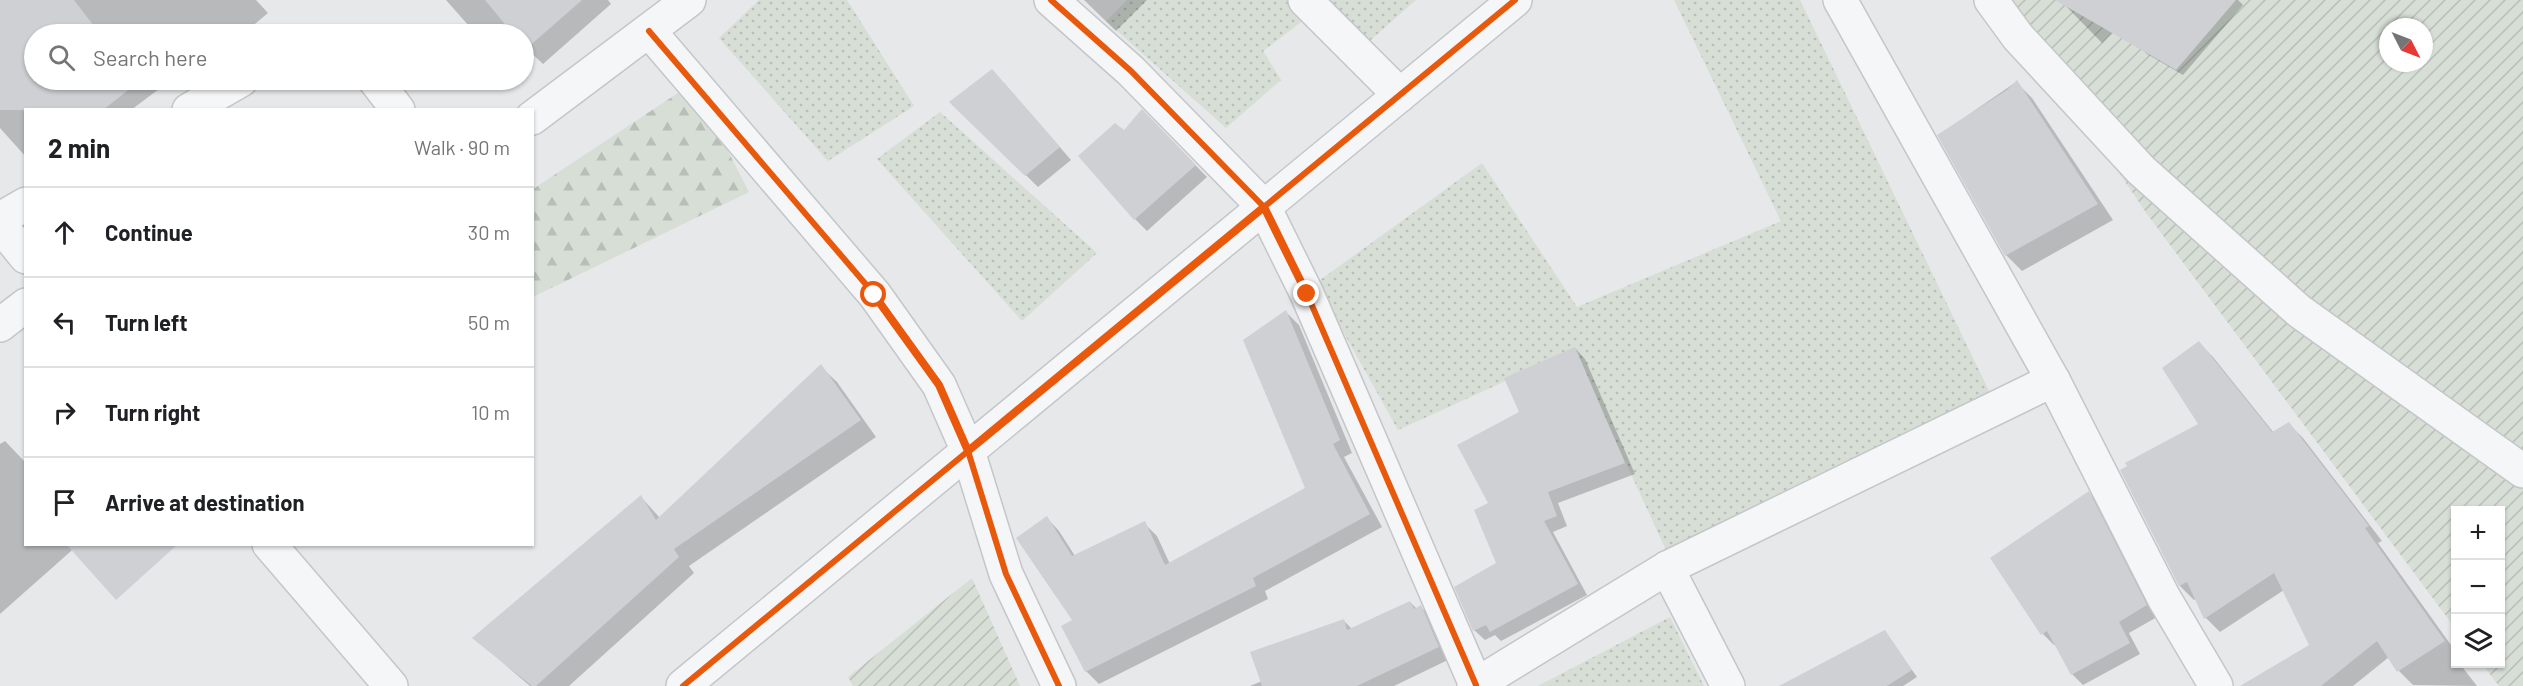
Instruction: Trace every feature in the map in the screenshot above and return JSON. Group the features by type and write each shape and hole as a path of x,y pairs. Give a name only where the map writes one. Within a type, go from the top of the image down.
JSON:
{"street":[{"path":"534,117 689,0"},
{"path":"1051,0 1131,71 1264,207 1307,294 1475,685 1667,568 2054,380"},
{"path":"1305,0 1400,95"},
{"path":"683,686 1515,0"},
{"path":"1840,0 2054,380 2164,598 2216,686"},
{"path":"1991,0 2018,37 2141,170 2255,272 2299,310 2523,471"},
{"path":"649,31 874,295 939,385 968,451 1006,574 1059,686"},
{"path":"192,108 224,90"},
{"path":"383,90 396,108"},
{"path":"0,219 24,205"},
{"path":"0,225 24,255"},
{"path":"0,325 24,307"},
{"path":"271,546 391,686"},
{"path":"1667,568 1728,686"}],"green space":[{"path":"759,0 847,0 914,106 828,161 719,38"},
{"path":"1127,0 1291,0 1308,17 1263,51 1281,80 1226,128 1106,21"},
{"path":"1325,0 1416,0 1365,45"},
{"path":"1674,0 1800,0 1990,393 1671,561 1574,350 1398,430 1316,283 1482,163 1577,307 1781,221"},
{"path":"2002,0 2523,0 2523,686 2499,686 2485,668 2505,668 2505,506 2451,506 2451,623 2147,214"},
{"path":"693,83 749,192 534,297 534,188"},
{"path":"940,112 1097,253 1022,321 877,159"},
{"path":"972,578 1020,686 853,686 848,677"},
{"path":"1670,617 1704,686 1538,686"}],"building":[{"path":"0,0 74,0 92,24 24,24 24,90 128,90 106,108 0,110"},
{"path":"485,0 582,0 534,42 534,24 505,24"},
{"path":"2055,0 2236,0 2176,70"},
{"path":"992,69 1060,147 1025,176 949,102"},
{"path":"2017,80 2098,204 2005,256 1937,135 2007,90"},
{"path":"1142,109 1196,165 1134,220 1078,156 1115,123 1124,130"},
{"path":"1286,310 1340,440 1333,444 1370,514 1253,578 1256,586 1085,672 1061,626 1072,620 1016,538 1047,516 1072,556 1145,521 1165,565 1305,488 1243,340"},
{"path":"2199,341 2272,432 2289,422 2369,526 2365,528 2445,641 2397,672 2377,641 2321,686 2240,686 2309,645 2274,573 2204,619 2187,582 2179,586 2120,470 2127,466 2125,463 2198,424 2162,368"},
{"path":"1575,347 1625,463 1548,492 1557,516 1544,521 1578,584 1490,632 1486,625 1473,631 1454,587 1496,563 1474,510 1488,503 1457,445 1519,412 1504,378"},
{"path":"821,364 861,420 674,549 679,557 536,686 532,686 472,638 641,495 656,520"},
{"path":"2089,491 2147,605 2119,622 2130,643 2071,675 2047,631 2041,635 1990,558"},
{"path":"68,546 176,546 116,600"},
{"path":"1410,601 1414,609 1421,605 1439,647 1357,686 1262,686 1250,652 1344,619 1347,630"},
{"path":"1885,630 1912,670 1887,686 1779,686"}],"cycle path":[{"path":"1051,0 1131,71 1264,207 1307,294 1476,685"},
{"path":"683,686 1515,0"},
{"path":"649,31 875,295 939,385 968,451 1006,574 1059,686"}],"route":[{"path":"874,295 939,385 968,451 1264,207 1307,294"}]}
